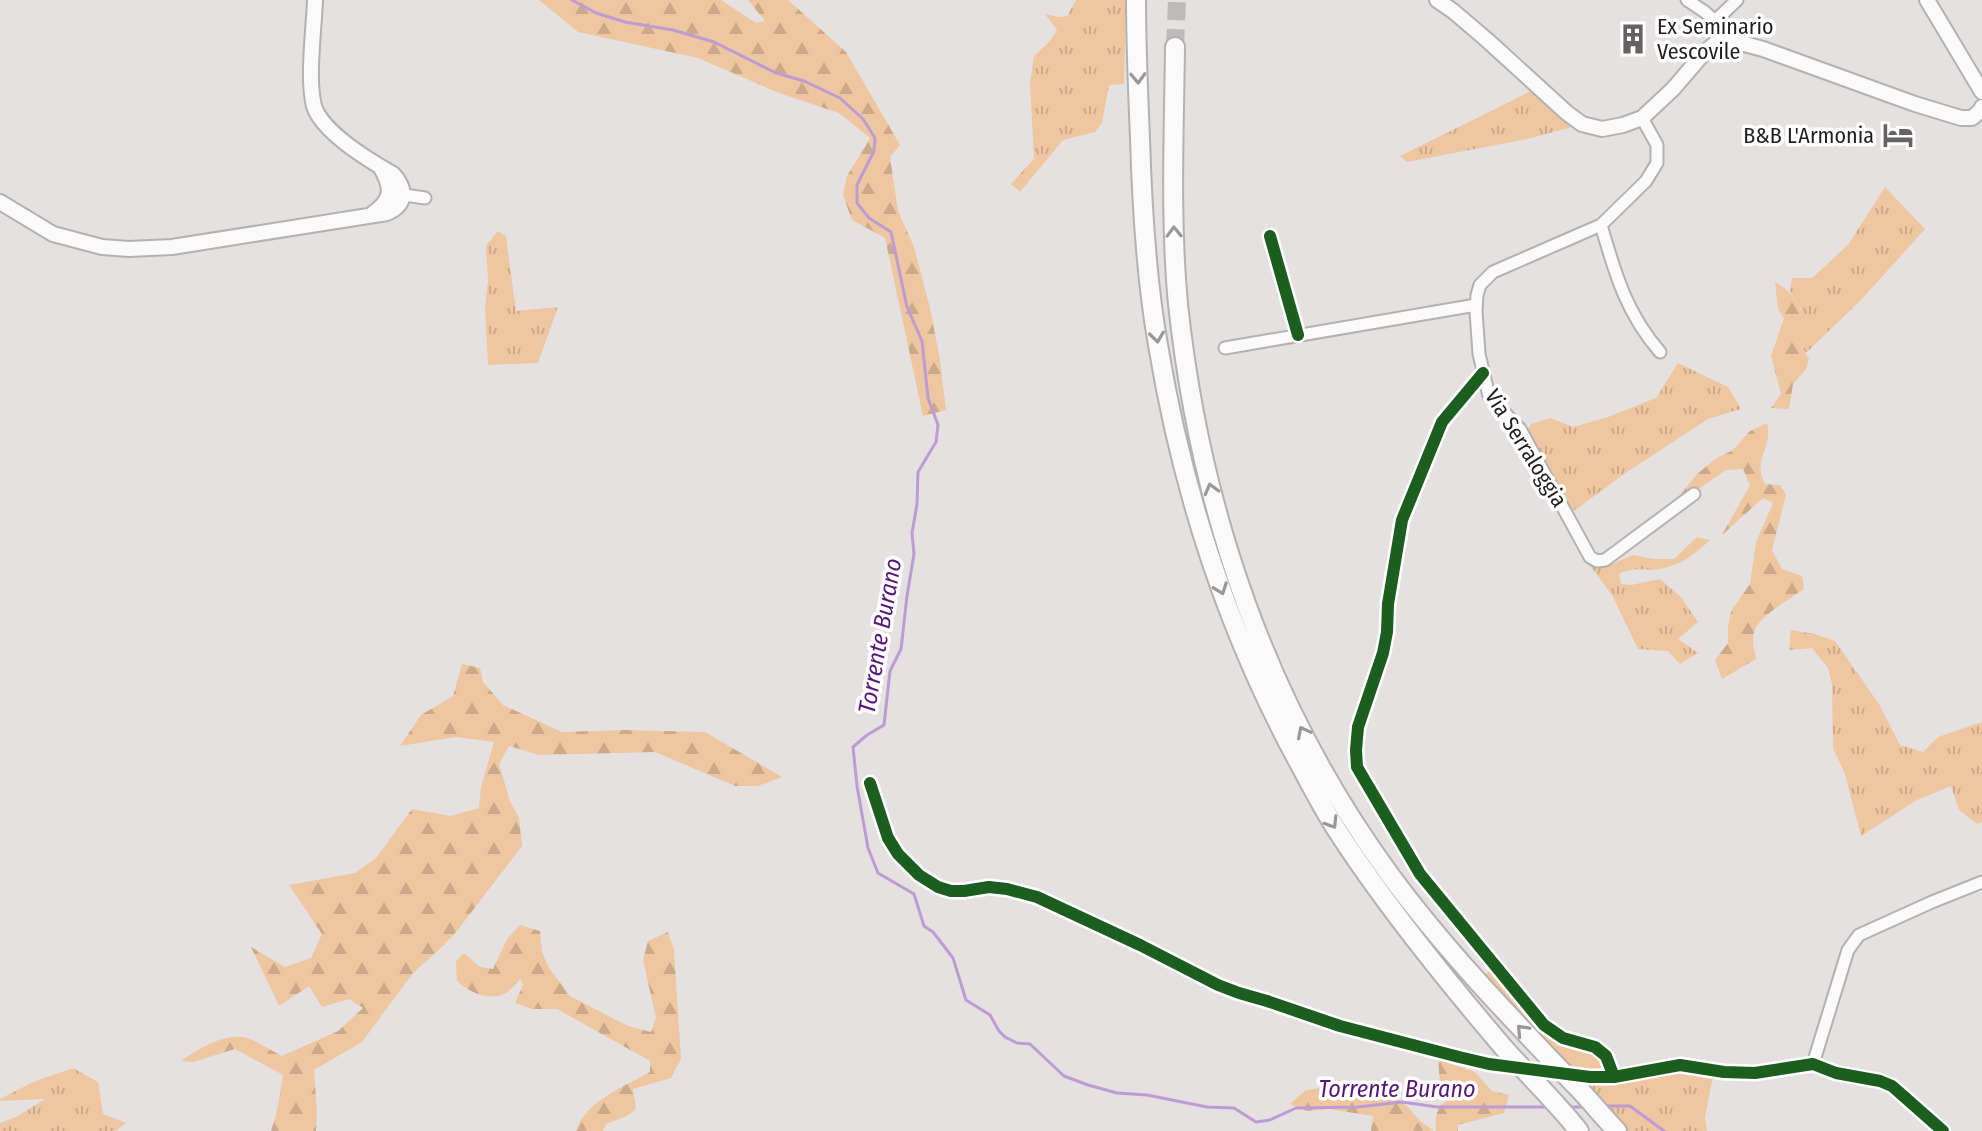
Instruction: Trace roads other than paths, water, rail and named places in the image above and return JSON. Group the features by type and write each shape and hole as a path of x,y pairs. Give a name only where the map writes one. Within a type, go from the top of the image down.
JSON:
{"highway":[{"path":"1136,0 1142,206 1158,346 1179,449 1207,549 1243,648 1271,712 1341,837 1404,927 1540,1089 1578,1129"},
{"path":"1175,47 1174,243 1178,302 1201,451 1224,539 1252,623 1314,754 1357,827 1390,874 1481,986 1573,1080 1614,1128"}],"main road":[{"path":"0,202 53,234 102,247 129,249 172,247 387,213 396,209 401,203 396,194 402,186 399,180 337,135 314,107 311,88 315,0"},
{"path":"1437,0 1487,40 1567,113 1582,124 1602,129 1642,118 1673,89 1703,54 1718,41 1726,39 1961,118 1972,118 1982,107"},
{"path":"1927,0 1982,92"}],"street":[{"path":"1687,0 1715,21 1718,41"},
{"path":"1715,21 1737,0"},
{"path":"1225,348 1476,305 1480,285 1493,272 1601,225 1646,181 1657,163 1657,145 1642,118"},
{"path":"396,194 425,198"},
{"path":"1601,225 1618,282 1632,314 1660,352"},
{"path":"1270,236 1298,335"},
{"name":"Via Serraloggia","path":"1476,305 1479,354 1489,396 1520,429 1590,557 1597,561 1605,560 1694,494"},
{"path":"1483,373 1442,422 1402,520 1383,653 1358,727 1357,767 1420,874 1544,1025 1563,1038 1595,1047 1606,1056 1614,1077"},
{"path":"870,783 888,838 898,854 919,875 938,887 951,891 989,887 1037,897 1239,993 1340,1026 1489,1064"},
{"path":"1813,1064 1848,950 1859,935 1982,882"},
{"path":"1573,1080 1614,1077 1680,1065 1755,1073 1813,1064 1836,1073 1892,1086 1943,1131"}],"waterway":[{"name":"Torrente Burano","path":"572,0 596,13 625,22 673,30 714,42 776,73 804,81 840,98 863,119 875,138 874,151 857,185 857,203 869,218 891,232 907,307 922,341 928,398 938,425 936,442 918,472 912,533 914,554 901,649 890,671 884,725 853,747 857,786 868,848 878,873 914,894 924,926 933,932 953,958 966,1000 990,1015 1005,1037 1017,1043 1030,1044 1064,1076 1117,1093 1147,1095 1207,1107 1234,1108 1256,1122 1270,1120 1296,1108 1358,1107 1402,1102 1437,1107 1549,1107"},
{"name":"Torrente Burano","path":"1605,1106 1630,1106 1664,1131"},
{"name":"Torrente Burano","path":"1569,1107 1585,1107"}],"tunnel":[{"path":"1175,47 1177,0"},
{"path":"1489,1064 1564,1073"}],"place":[{"name":"Ex Seminario Vescovile","path":"1633,39"},
{"name":"B&B L'Armonia","path":"1898,135"}]}
